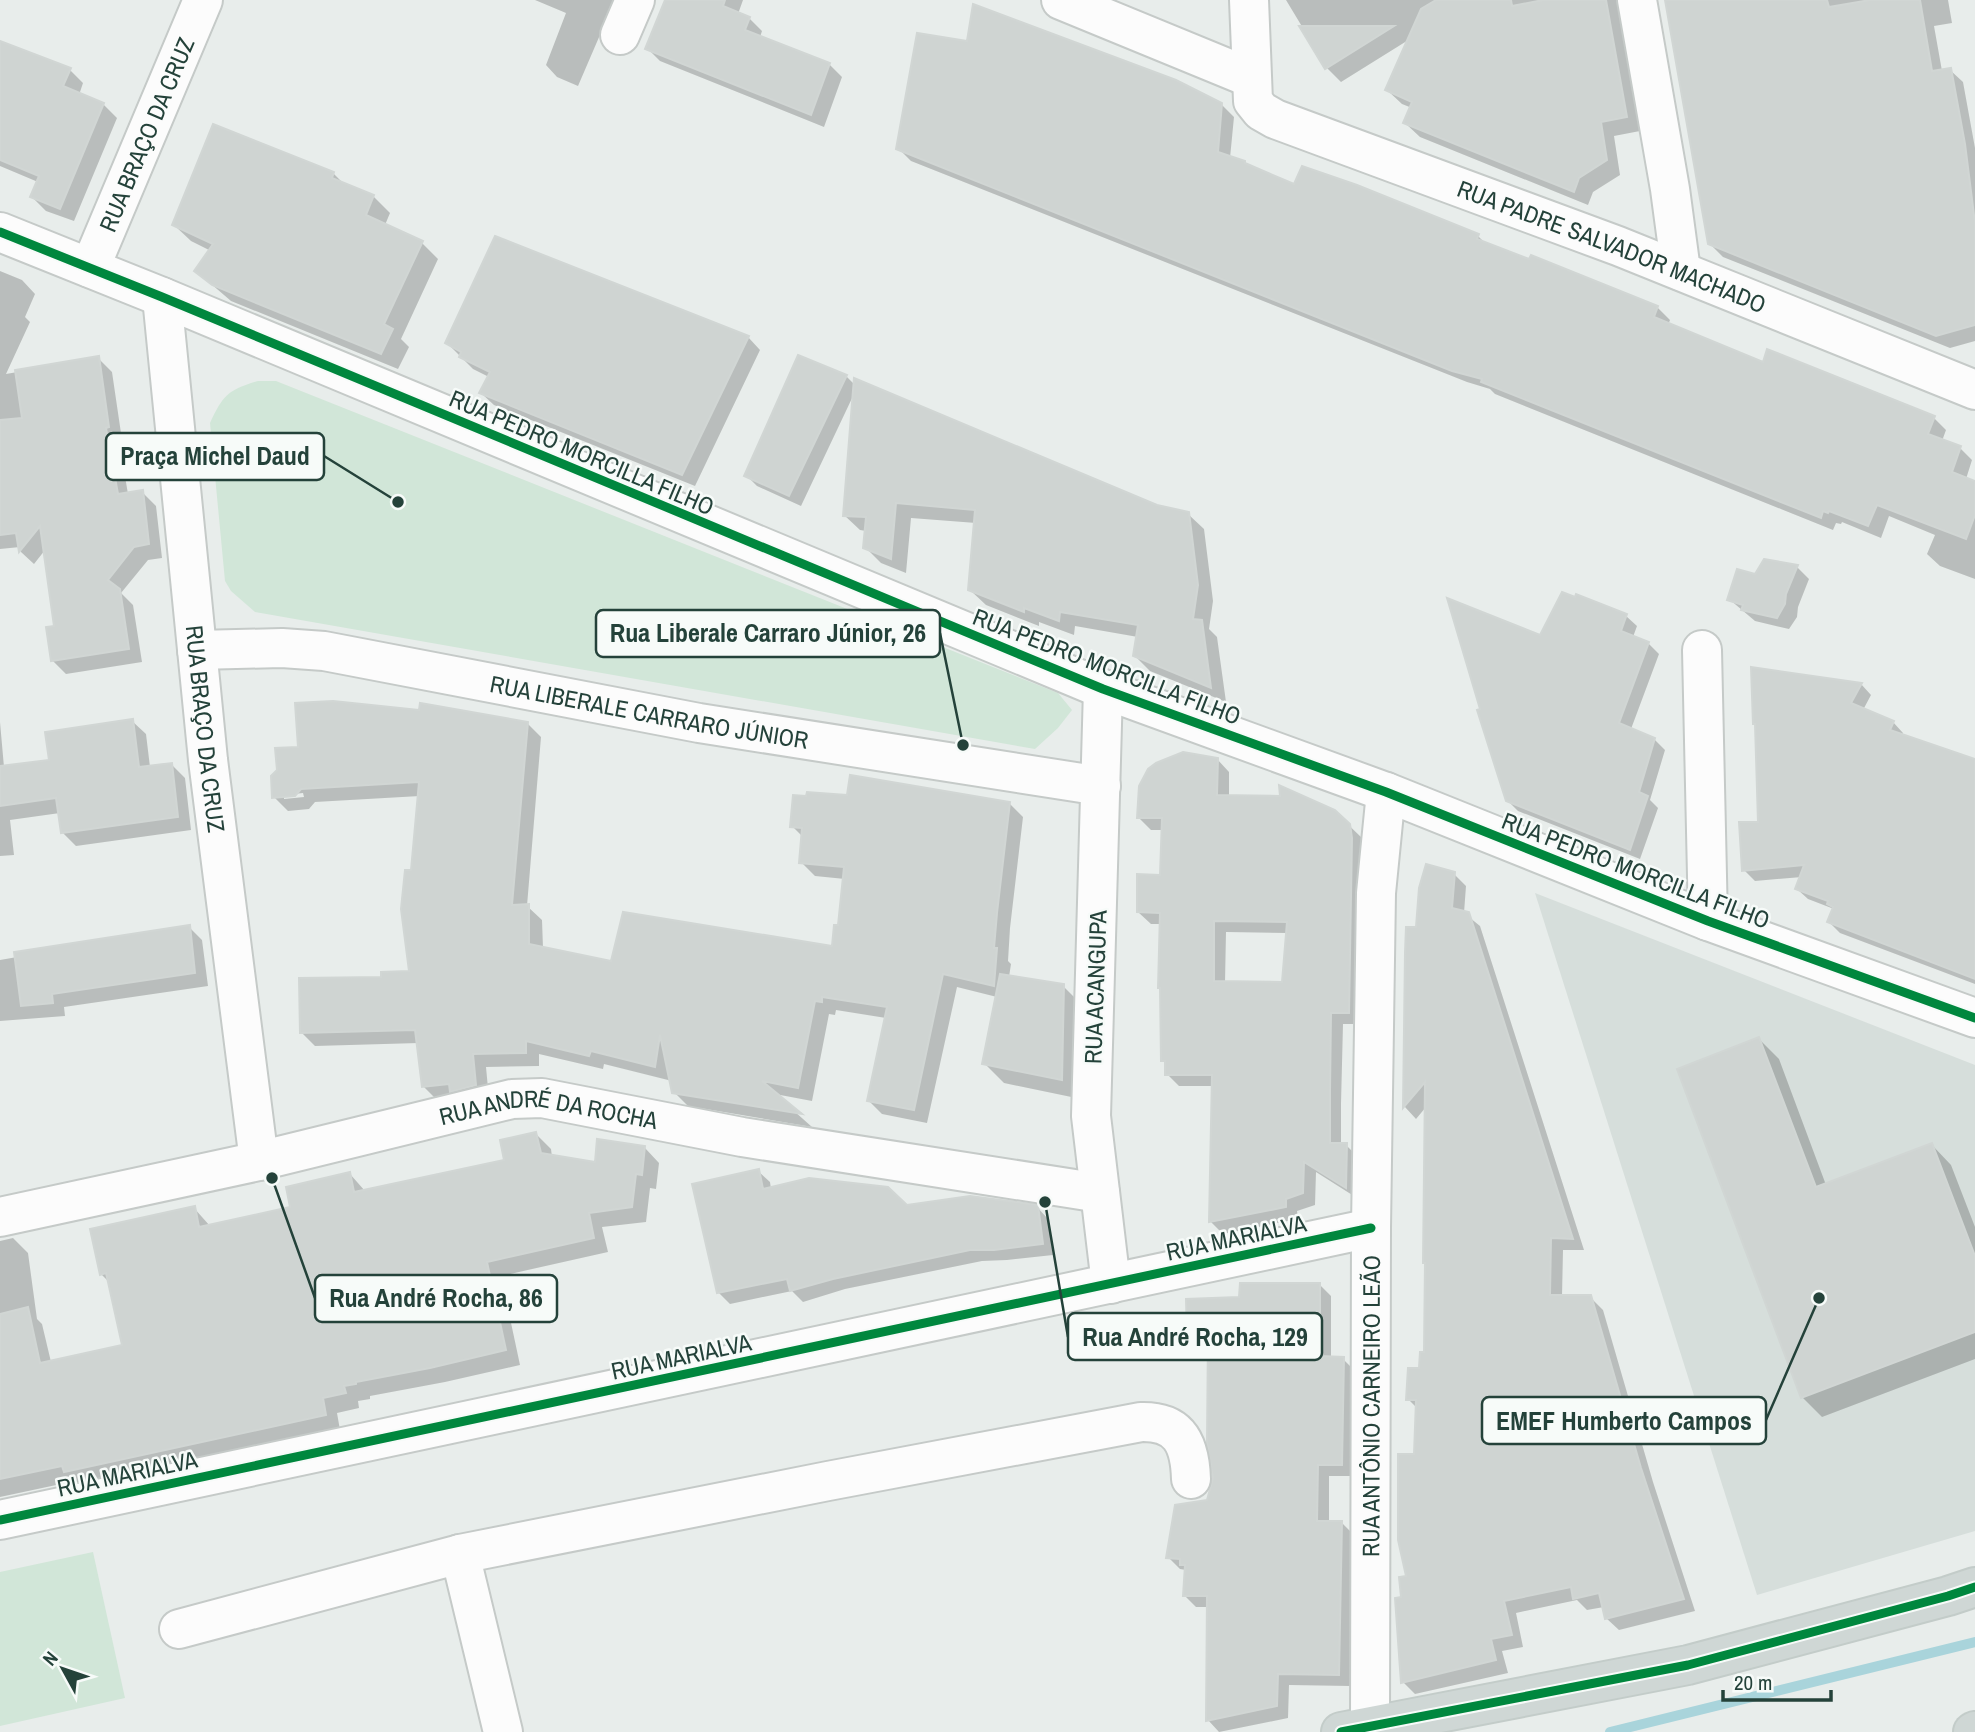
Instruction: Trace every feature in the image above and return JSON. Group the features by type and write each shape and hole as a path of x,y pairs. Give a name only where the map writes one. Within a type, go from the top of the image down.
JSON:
{"main road":[{"path":"1355,1729 1688,1665 1975,1587"}],"street":[{"name":"RUA BRAÇO DA CRUZ","path":"90,268 203,0"},
{"path":"620,35 635,0"},
{"name":"RUA PADRE SALVADOR MACHADO","path":"1061,0 1252,89 1261,111 1275,119 1681,271 1975,390"},
{"path":"1249,0 1252,89"},
{"path":"1637,0 1671,189 1681,271"},
{"name":"RUA PEDRO MORCILLA FILHO","path":"0,232 1104,690 1386,792 1708,921 1975,1018"},
{"name":"RUA BRAÇO DA CRUZ","path":"162,297 197,650 259,1161"},
{"name":"RUA LIBERALE CARRARO JÚNIOR","path":"197,650 282,648 324,651 699,723 1101,786"},
{"path":"1702,650 1708,921"},
{"name":"RUA ACANGUPA","path":"1104,690 1091,1116 1111,1284"},
{"name":"RUA ANTÔNIO CARNEIRO LEÃO","path":"1355,1729 1371,1228 1376,893 1386,792"},
{"name":"RUA ANDRÉ DA ROCHA","path":"0,1217 259,1161 512,1099 542,1098 742,1137 1100,1193"},
{"name":"RUA MARIALVA","path":"0,1520 1371,1228"},
{"path":"179,1629 460,1554 814,1483 1141,1422 1156,1422 1170,1428 1183,1439 1190,1457 1191,1479"},
{"path":"460,1554 503,1732"}],"shaded area":[{"path":"1535,893 1975,1065 1975,1531 1757,1595"}],"green space":[{"path":"258,381 276,381 1058,693 1072,710 1058,728 1035,749 255,612 231,591 225,581 210,423 228,395 240,387"},
{"path":"93,1552 125,1698 0,1726 0,1572"}],"building":[{"path":"665,0 725,0 723,6 750,17 745,30 830,63 811,115 645,49"},
{"path":"1436,0 1511,0 1512,6 1543,0 1606,0 1627,117 1601,122 1607,160 1579,178 1574,192 1403,123 1412,102 1385,90 1421,9"},
{"path":"1665,0 1827,0 1829,7 1870,0 1920,0 1932,71 1951,68 1965,144 1975,223 1975,325 1936,336 1708,244"},
{"path":"973,4 1176,80 1222,103 1218,152 1245,161 1294,184 1302,166 1357,185 1479,234 1477,239 1529,259 1531,255 1658,306 1654,317 1763,362 1767,349 1935,416 1928,434 1961,446 1952,472 1975,481 1975,515 1966,539 1877,505 1868,526 1829,511 1823,511 1821,518 1481,382 1482,379 1452,371 896,149 917,33 967,41"},
{"path":"1299,26 1394,26 1325,69"},
{"path":"0,41 71,68 63,86 104,103 60,209 30,197 39,176 0,160"},
{"path":"213,124 334,172 332,178 374,195 366,215 423,241 384,324 393,329 381,354 212,285 194,271 213,244 172,225"},
{"path":"495,236 749,336 682,475 479,393 490,372 459,357 461,352 445,343"},
{"path":"798,355 847,375 789,496 744,476"},
{"path":"99,356 109,427 106,428 118,494 143,490 149,544 134,547 108,580 120,589 129,649 51,661 46,627 54,626 40,526 19,552 16,533 0,535 0,420 22,418 15,370"},
{"path":"854,378 1157,505 1189,512 1198,585 1193,619 1202,620 1211,688 1133,656 1138,625 1060,612 1059,621 1024,608 1024,612 968,590 975,510 896,503 891,559 863,548 866,517 843,516"},
{"path":"1764,559 1798,565 1786,594 1785,604 1777,618 1741,610 1743,605 1727,600 1737,569 1755,574"},
{"path":"1562,592 1575,597 1576,594 1627,614 1621,631 1649,642 1619,723 1655,738 1639,792 1648,796 1630,850 1506,801 1477,710 1480,709 1447,598 1540,635"},
{"path":"1751,667 1862,683 1851,703 1894,721 1890,730 1975,759 1975,979 1827,922 1833,907 1827,904 1828,901 1795,889 1804,865 1742,871 1739,822 1758,822"},
{"path":"333,701 419,710 420,703 528,722 512,905 529,904 529,944 611,961 623,912 832,946 834,925 838,925 844,867 799,863 802,828 790,827 793,795 806,796 807,792 847,795 850,775 1010,802 997,913 994,986 943,974 914,1110 867,1101 887,1007 822,997 822,1002 815,1001 798,1088 762,1081 802,1114 672,1093 660,1035 655,1067 591,1051 589,1056 526,1041 526,1053 473,1054 476,1085 450,1092 449,1084 422,1087 415,1030 300,1033 299,978 381,977 381,972 409,971 401,909 405,870 411,870 419,782 301,789 295,796 272,798 271,776 277,770 275,748 298,747 295,703"},
{"path":"133,719 139,767 172,763 178,817 61,833 56,798 0,806 0,766 49,760 45,732"},
{"path":"1183,752 1218,758 1217,795 1280,796 1279,785 1335,810 1350,824 1349,1013 1331,1013 1330,1091 1330,1143 1347,1143 1346,1188 1304,1162 1303,1193 1286,1199 1286,1207 1209,1222 1212,1075 1165,1075 1165,1061 1161,1061 1158,988 1160,913 1137,912 1137,874 1160,875 1162,818 1137,818 1139,786 1148,769","holes":["1214,921 1287,922 1282,982 1214,981"]},
{"path":"1426,864 1455,872 1452,908 1469,912 1573,1239 1551,1238 1550,1295 1591,1295 1641,1468 1684,1599 1605,1619 1599,1593 1573,1599 1571,1587 1504,1601 1512,1635 1491,1639 1496,1660 1401,1683 1395,1598 1401,1597 1399,1577 1406,1576 1398,1540 1398,1454 1414,1454 1416,1400 1406,1400 1408,1368 1419,1368 1420,1352 1424,1352 1425,1263 1425,1082 1403,1108 1405,953 1406,927 1416,927 1419,888"},
{"path":"190,925 195,973 52,994 53,1003 21,1006 14,952"},
{"path":"1000,974 1064,984 1062,1080 982,1064"},
{"path":"1759,1037 1816,1187 1932,1143 1975,1256 1975,1332 1801,1398 1677,1069"},
{"path":"536,1132 541,1153 595,1162 597,1139 645,1146 642,1175 636,1174 632,1207 589,1213 594,1238 487,1262 506,1350 344,1386 346,1393 323,1398 326,1415 64,1472 62,1466 0,1479 0,1314 28,1307 40,1363 122,1345 106,1273 100,1275 90,1229 195,1206 199,1227 290,1207 286,1187 350,1172 354,1192 504,1160 500,1140"},
{"path":"759,1169 763,1189 809,1178 888,1187 907,1205 970,1196 1038,1205 1043,1244 970,1250 833,1279 790,1291 787,1279 717,1293 692,1184"},
{"path":"1240,1283 1320,1283 1320,1356 1344,1357 1342,1465 1318,1465 1317,1521 1342,1521 1339,1675 1278,1674 1277,1706 1206,1721 1207,1596 1183,1596 1185,1565 1180,1565 1180,1559 1166,1558 1175,1505 1207,1500 1213,1478 1207,1444 1208,1333 1187,1337 1186,1299 1239,1297"}],"waterway":[{"path":"1610,1732 1975,1642"}],"cycle path":[{"path":"0,232 1103,689 1386,792 1708,921 1975,1018"},
{"path":"0,1520 1371,1228"},
{"path":"1341,1732 1688,1665 1975,1587"}],"place":[{"name":"Praça Michel Daud","path":"398,502"},
{"name":"Rua Liberale Carraro Júnior, 26","path":"963,745"},
{"name":"Rua André Rocha, 86","path":"272,1178"},
{"name":"Rua André Rocha, 129","path":"1045,1202"},
{"name":"EMEF Humberto Campos","path":"1819,1298"}]}
